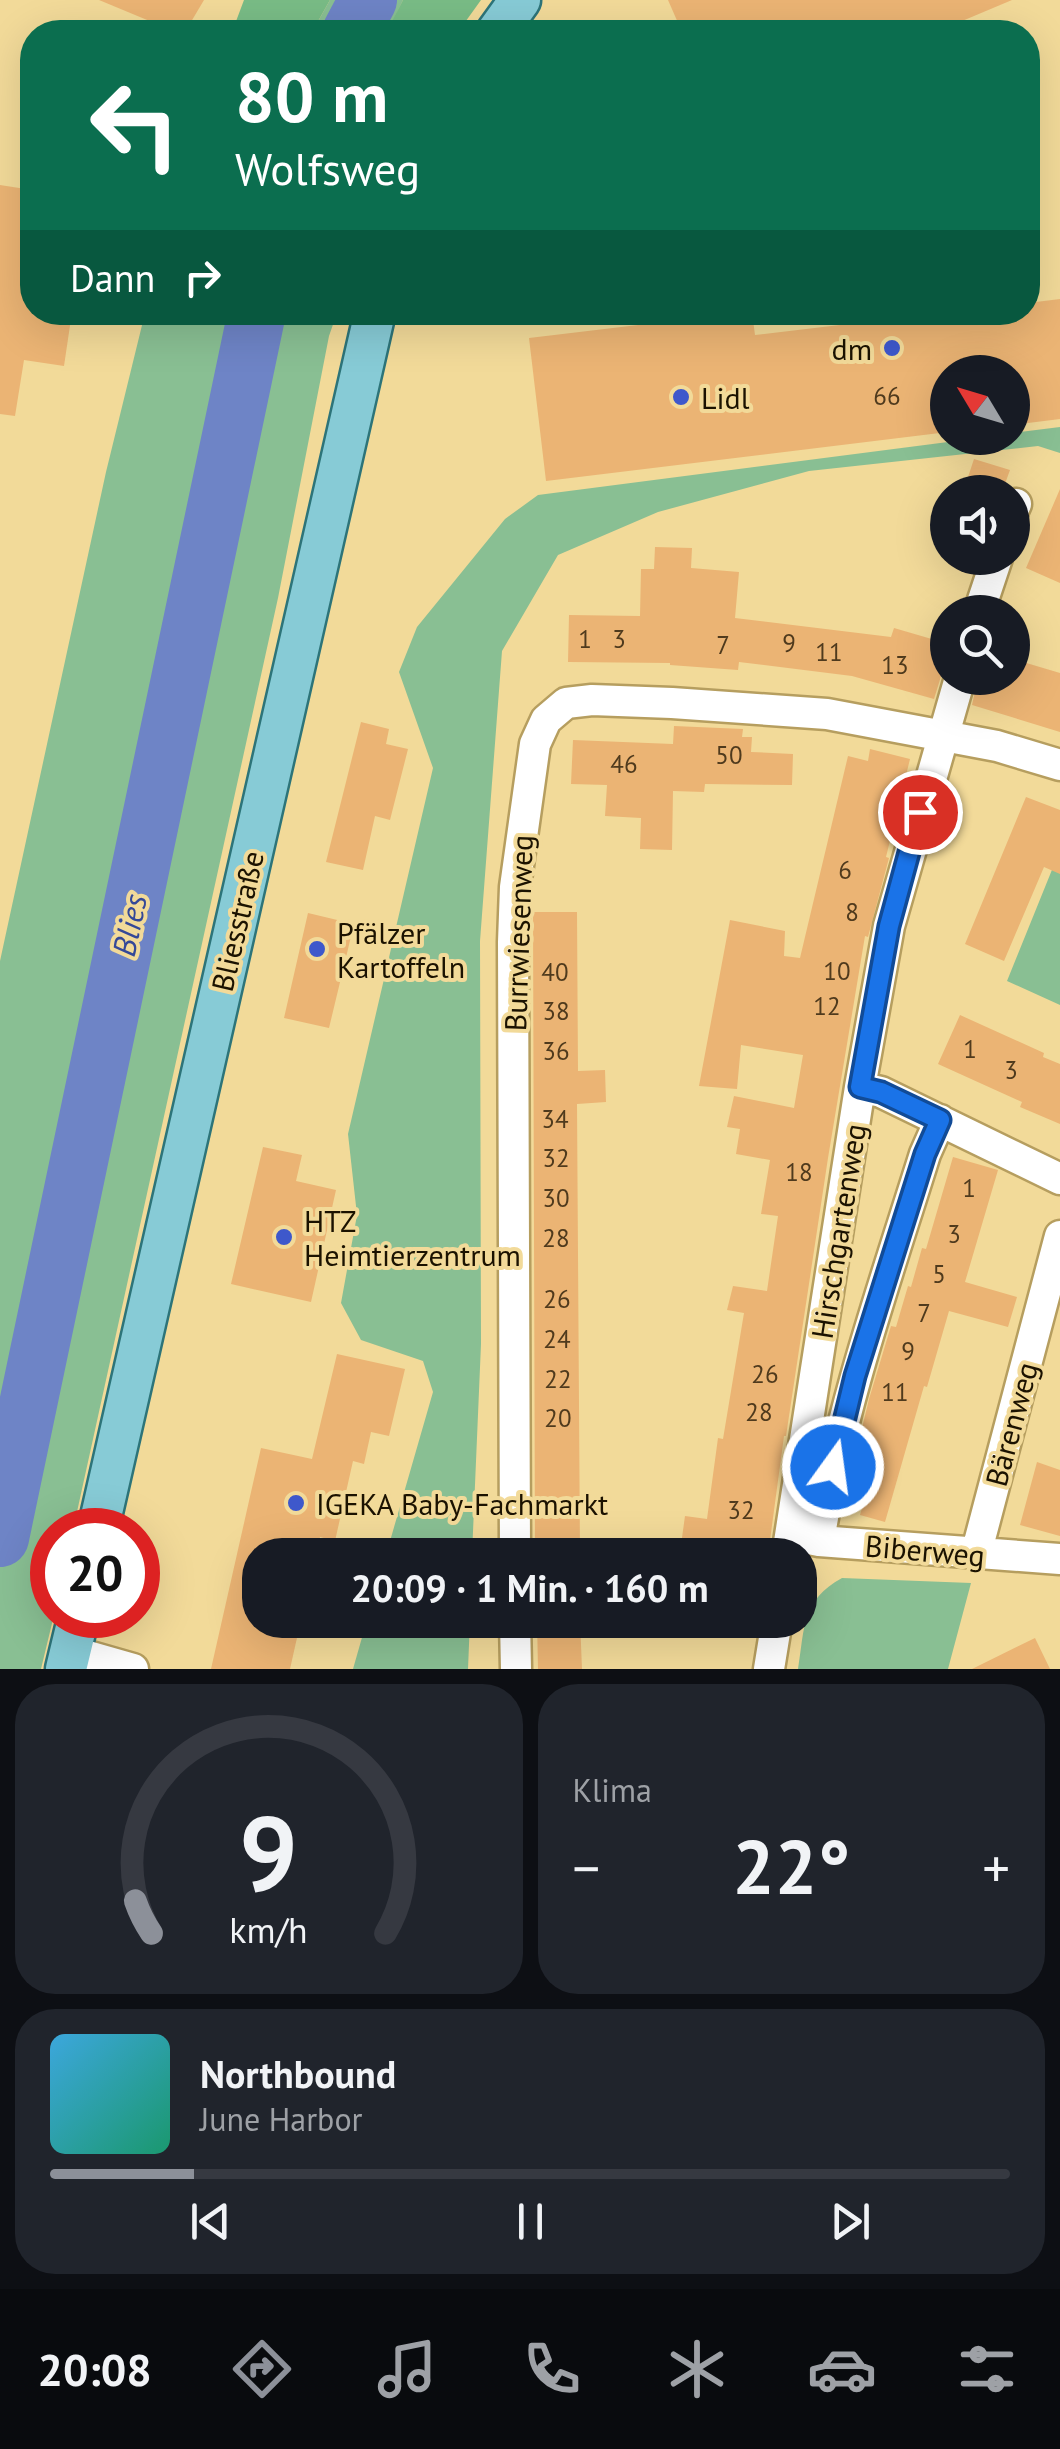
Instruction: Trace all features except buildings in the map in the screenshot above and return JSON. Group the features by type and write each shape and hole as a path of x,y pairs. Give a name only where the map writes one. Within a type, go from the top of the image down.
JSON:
{"main road":[{"name":"Bliesstraße","path":"103,1508 372,325"}],"street":[{"path":"943,736 955,695"},
{"name":"Burrwiesenweg","path":"515,1538 515,887 535,744 546,720 566,703 592,700 827,714 996,746 1060,765"},
{"name":"Hirschgartenweg","path":"800,1538 860,1087 889,926 943,736"},
{"path":"860,1087 881,1092 1060,1179"},
{"name":"Hirschgartenweg","path":"802,1538 826,1497 855,1376 925,1154 940,1120"},
{"name":"Bärenweg","path":"976,1554 1060,1236"},
{"name":"Biberweg","path":"817,1545 1060,1560"},
{"path":"516,1638 516,1669"},
{"path":"769,1669 774,1638"},
{"path":"72,1645 133,1669"}],"green space":[{"path":"244,0 330,0 319,20 236,20"},
{"path":"330,0 403,0 393,20 319,20"},
{"path":"403,0 481,0 467,20 393,20"},
{"path":"142,325 333,325 278,598 78,1508 30,1508 30,1638 48,1638 41,1669 0,1669 0,961 106,472"},
{"path":"1060,427 1060,453 1030,447 1030,431"},
{"path":"930,444 930,455 956,455 809,471 658,512 558,555 502,651 480,941 481,1344 473,1538 391,1538 433,1392 423,1361 361,1340 341,1303 357,1215 348,1134 433,768 399,672 417,627 505,519 538,495"},
{"path":"1060,850 1060,1005 1007,981"},
{"path":"842,1578 971,1583 948,1669 798,1669 803,1638 817,1638 817,1599"},
{"path":"362,1638 469,1638 468,1669 353,1669"}],"waterway":[{"name":"Blies","path":"357,20 368,0"},
{"name":"Blies","path":"0,1538 254,325"}],"place":[{"name":"dm","path":"892,348"},
{"name":"Lidl","path":"681,397"},
{"name":"Pfälzer Kartoffeln","path":"317,949"},
{"name":"HTZ Heimtierzentrum","path":"284,1237"},
{"name":"IGEKA Baby-Fachmarkt","path":"296,1503"}],"route":[{"path":"833,1467 855,1376 925,1154 940,1120 881,1092 860,1087 889,926 920,812"}]}
